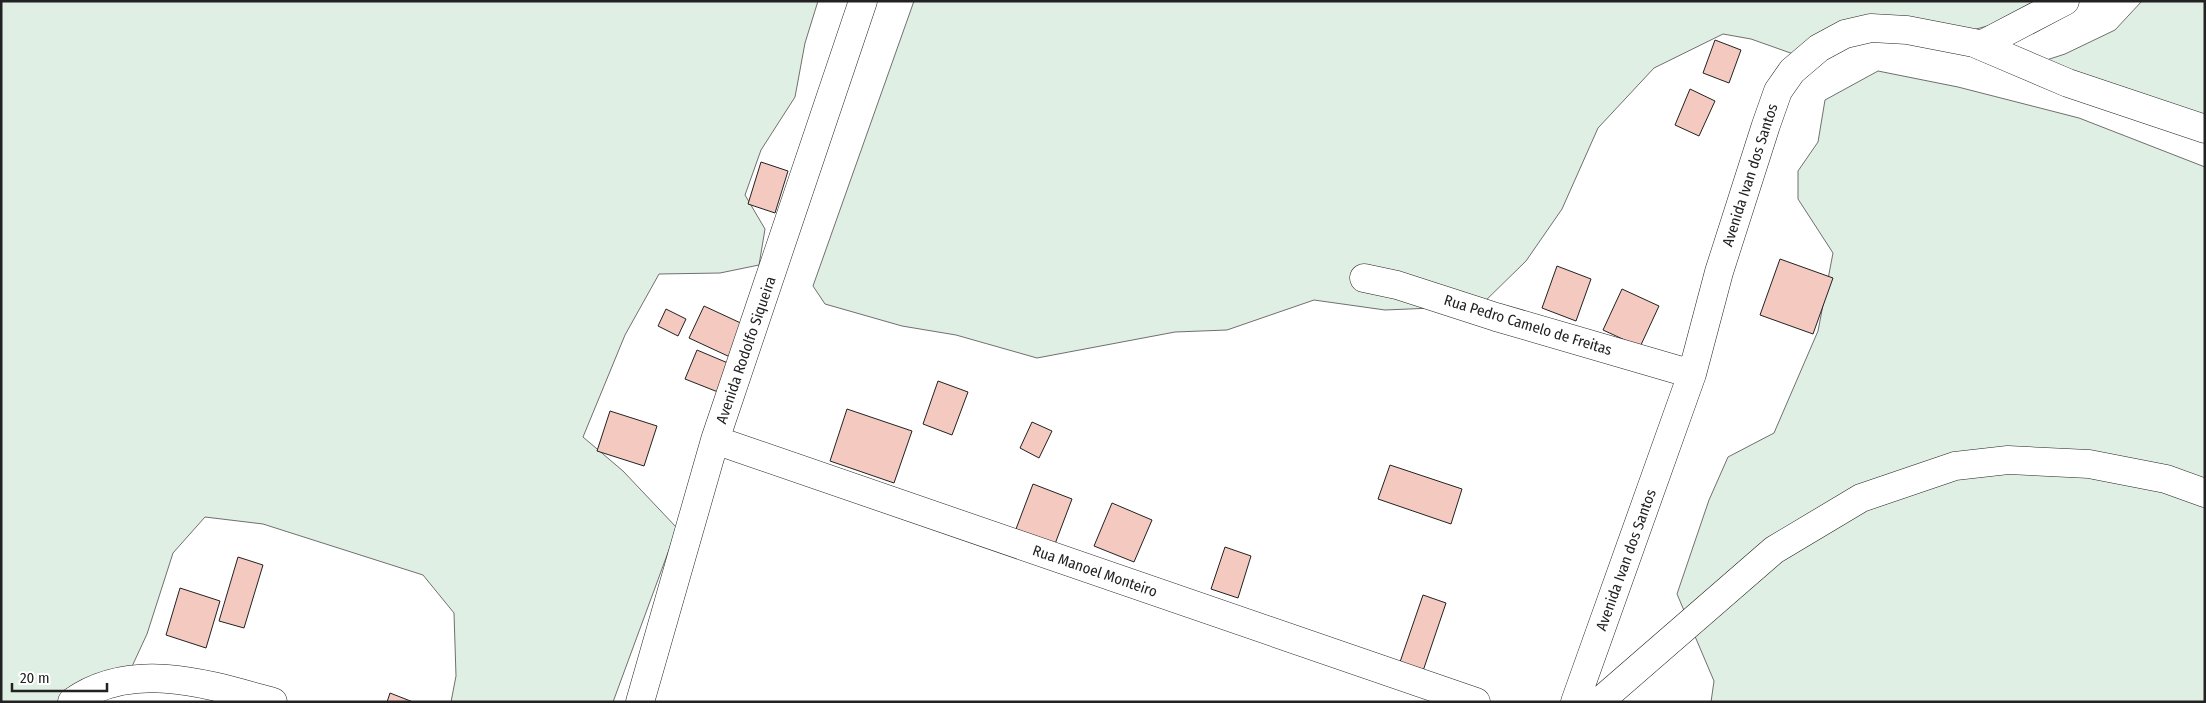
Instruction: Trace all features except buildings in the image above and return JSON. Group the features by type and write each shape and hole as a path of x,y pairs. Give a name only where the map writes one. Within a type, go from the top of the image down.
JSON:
{"street":[{"name":"Avenida Rodolfo Siqueira","path":"640,702 715,440 863,1"},
{"path":"1981,46 2064,1"},
{"name":"Avenida Ivan dos Santos","path":"1575,702 1692,374 1719,272 1766,125 1778,91 1792,71 1819,48 1845,34 1871,28 1887,28 1939,35 1981,46 2068,83 2205,128"},
{"name":"Rua Pedro Camelo de Freitas","path":"1364,278 1397,285 1496,318 1692,374"},
{"name":"Rua Manoel Monteiro","path":"715,440 1476,702"},
{"path":"1600,702 1774,550 1861,498 1936,472 1955,466 2008,460 2089,464 2166,479 2205,493"},
{"path":"72,702 84,694 126,679 157,676 201,684 273,702"}],"green space":[{"path":"1,1 818,1 805,43 795,97 761,150 745,195 765,229 759,265 720,273 659,274 625,335 583,437 623,471 677,528 613,702 451,702 456,676 454,613 423,575 263,524 205,517 173,553 147,634 122,688 101,702 1,702"},
{"path":"914,1 2075,1 1959,34 1880,35 1799,56 1751,39 1723,34 1654,68 1598,128 1562,209 1526,261 1480,306 1385,310 1314,300 1227,330 1175,332 1037,358 956,335 902,326 825,304 813,286"},
{"path":"2142,1 2205,1 2205,127 2025,67 2065,54 2115,30"},
{"path":"1878,71 1958,87 2079,118 2205,167 2205,702 1711,702 1714,681 1677,594 1709,500 1728,457 1774,433 1818,331 1833,253 1798,199 1798,171 1818,142 1825,100"}]}
